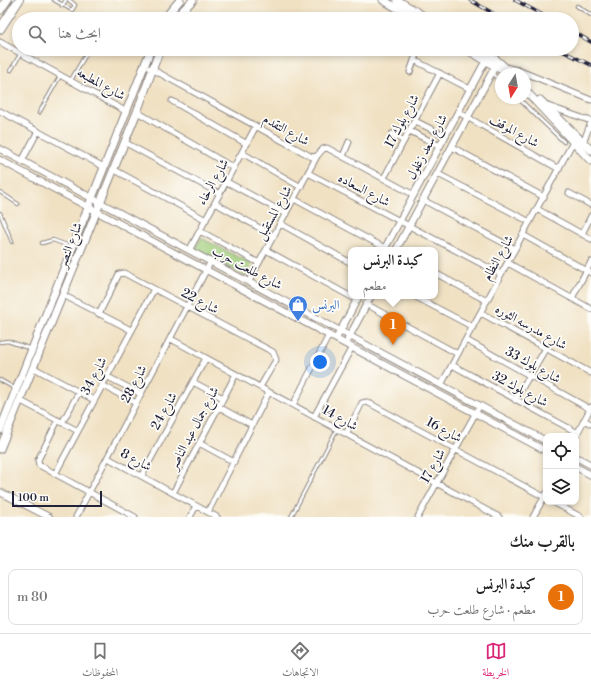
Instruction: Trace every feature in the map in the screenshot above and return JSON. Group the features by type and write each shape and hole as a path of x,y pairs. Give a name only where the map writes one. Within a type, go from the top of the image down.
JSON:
{"main road":[{"path":"0,10 7,0"},
{"path":"0,29 19,0"},
{"path":"170,12 180,0"},
{"path":"181,12 193,0"},
{"path":"383,0 404,12"},
{"path":"397,0 417,12"},
{"name":"شارع النصر","path":"0,430 149,56"},
{"name":"شارع النصر","path":"0,449 137,112 158,56"},
{"path":"482,56 487,58 495,67"},
{"path":"531,92 591,150"},
{"path":"531,96 591,161"},
{"path":"38,334 46,337"}],"street":[{"name":"شارع المطبعه","path":"0,42 12,48"},
{"name":"شارع المطبعه","path":"26,56 127,112"},
{"path":"410,72 415,56"},
{"name":"شارع سعد زغلول","path":"386,247 487,58"},
{"path":"414,60 470,89"},
{"name":"شارع التقدم","path":"146,66 312,157 317,156 325,148 414,194"},
{"name":"شارع سعد زغلول","path":"398,247 495,67"},
{"name":"شارع بلوك 17","path":"384,178 440,74"},
{"path":"531,75 591,100"},
{"path":"172,101 247,144"},
{"path":"537,103 591,121 589,136 583,143"},
{"path":"0,111 104,167"},
{"path":"137,112 234,168"},
{"name":"شارع الموقف","path":"458,112 559,169"},
{"path":"415,121 445,136"},
{"name":"شارع الرخاء","path":"190,249 256,126"},
{"path":"22,161 38,131"},
{"path":"410,131 440,146"},
{"path":"392,134 404,141"},
{"path":"124,142 220,194"},
{"path":"343,156 349,142"},
{"name":"شارع النظام","path":"441,385 574,142"},
{"path":"452,147 544,197"},
{"name":"شارع طلعت حرب","path":"0,149 190,249 543,439"},
{"path":"242,153 301,187"},
{"name":"شارع المستقبل","path":"249,281 317,156"},
{"name":"شارع طلعت حرب","path":"0,160 89,206 543,450"},
{"path":"113,169 206,220"},
{"name":"شارع السعاده","path":"308,173 409,226"},
{"path":"438,174 530,222"},
{"path":"227,182 286,214"},
{"path":"569,193 591,205"},
{"path":"294,199 381,247"},
{"path":"423,200 515,249"},
{"path":"215,203 274,236"},
{"path":"537,209 591,239"},
{"path":"582,234 590,219"},
{"path":"281,224 348,261"},
{"path":"409,226 502,274"},
{"path":"200,231 259,263"},
{"path":"523,235 589,272"},
{"path":"266,250 348,293"},
{"name":"شارع 28","path":"76,517 211,261"},
{"path":"572,298 589,272 591,262"},
{"path":"508,263 591,309"},
{"name":"شارع 22","path":"99,314 120,273 154,289 273,352 276,360 260,387"},
{"path":"438,275 487,301"},
{"name":"شارع 34","path":"55,474 106,376 154,289"},
{"path":"63,295 131,330"},
{"path":"336,339 357,299"},
{"path":"345,344 369,299"},
{"path":"420,299 472,327"},
{"path":"366,304 458,354"},
{"name":"شارع مدرسه الثوره","path":"481,312 591,373"},
{"path":"293,405 329,335"},
{"name":"شارع 14","path":"171,339 499,517"},
{"name":"شارع بلوك 33","path":"466,340 529,376 590,408"},
{"path":"314,417 352,347"},
{"path":"515,400 546,348"},
{"name":"شارع 24","path":"142,475 206,358"},
{"name":"شارع بلوك 32","path":"452,365 575,433"},
{"path":"34,368 94,400"},
{"name":"شارع جمال عبد الناصر","path":"172,493 236,374"},
{"path":"106,376 141,394"},
{"path":"193,382 223,398"},
{"path":"102,385 136,403"},
{"path":"79,392 38,460 41,467 135,517"},
{"path":"208,512 269,392"},
{"path":"20,401 78,431"},
{"name":"شارع 16","path":"346,434 362,402 365,401 543,495"},
{"name":"شارع 17","path":"418,517 480,405"},
{"path":"218,407 252,425"},
{"path":"578,433 590,408"},
{"path":"584,420 591,424"},
{"path":"199,443 234,462"},
{"name":"شارع 8","path":"108,458 142,475 217,517"},
{"path":"579,459 591,465"},
{"path":"578,469 591,476"},
{"path":"0,492 49,517"},
{"path":"534,517 543,500"},
{"path":"558,505 580,517"},
{"path":"190,517 196,506"}],"lane":[{"path":"54,0 70,10 74,9 74,3 69,0"},
{"path":"62,6 66,0"},
{"path":"577,6 591,15"},
{"path":"12,70 19,56"},
{"path":"71,80 85,56"},
{"path":"39,114 61,75"},
{"path":"524,104 564,142"},
{"path":"0,192 18,204"},
{"path":"0,213 12,242"},
{"path":"42,243 53,240 72,247"},
{"path":"0,342 8,341 32,350"},
{"path":"0,380 16,389"},
{"path":"291,517 337,429"}],"green space":[{"path":"201,238 252,264 246,276 195,250"}],"railway":[{"path":"470,0 491,12"},
{"path":"515,0 537,12"},
{"path":"579,35 591,42"},
{"path":"572,56 591,65"}],"place":[{"name":"البرنس","path":"298,322"},
{"name":"كبدة البرنس","path":"393,345"}]}
